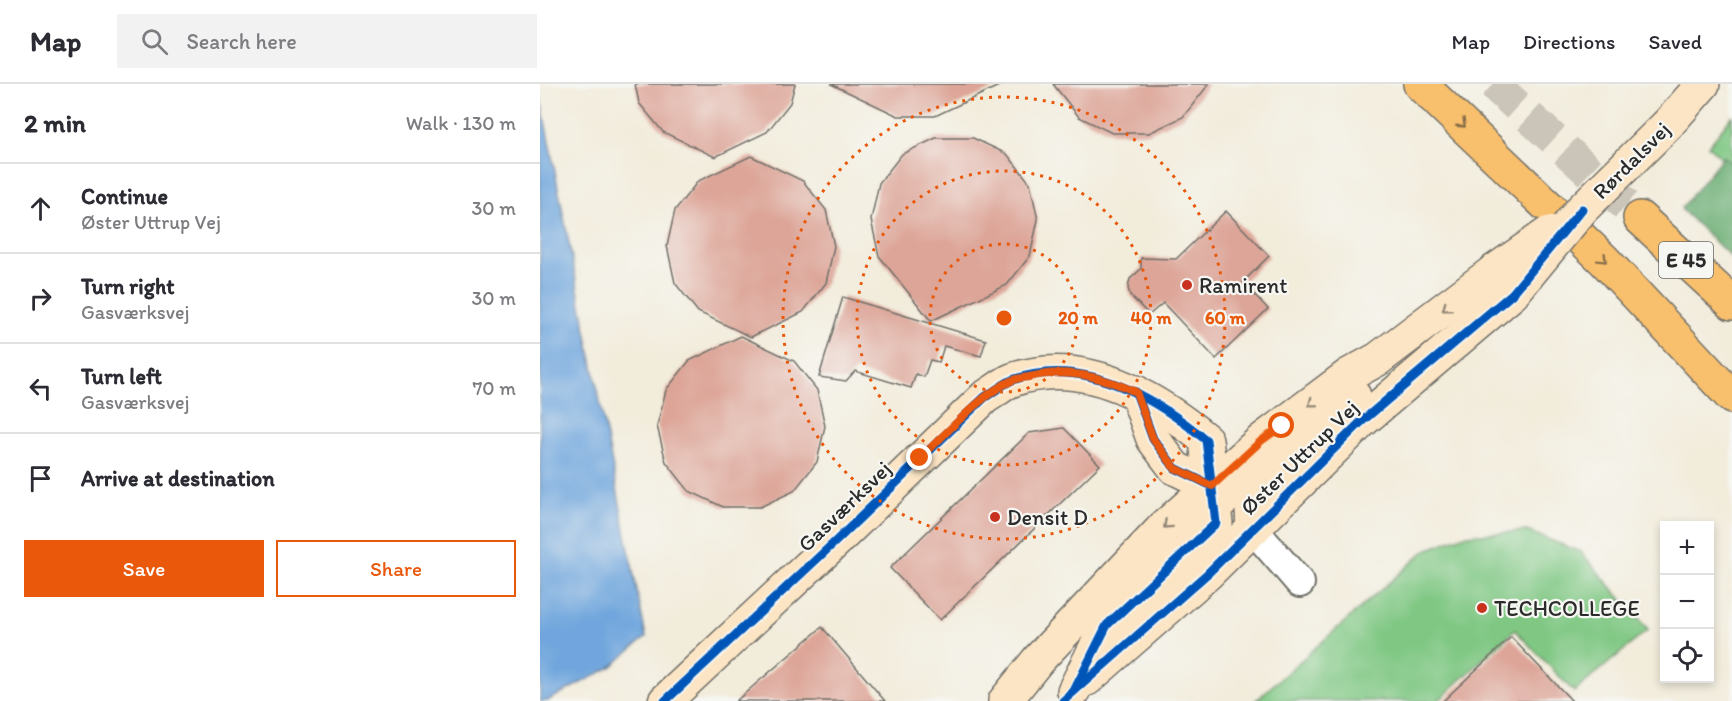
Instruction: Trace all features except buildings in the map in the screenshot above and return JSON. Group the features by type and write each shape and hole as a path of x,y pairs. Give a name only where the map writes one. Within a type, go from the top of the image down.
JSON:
{"highway":[{"name":"E 45","path":"1420,84 1604,260 1732,397"},
{"name":"E 45","path":"1640,218 1732,303"}],"street":[{"name":"Rørdalsvej","path":"1503,283 1668,124 1703,84"},
{"name":"Øster Uttrup Vej","path":"1005,701 1038,660 1164,527 1261,441 1349,375 1503,283"},
{"name":"Øster Uttrup Vej","path":"1069,696 1253,529 1503,283"},
{"path":"1253,529 1251,490 1354,396 1378,359"},
{"name":"Gasværksvej","path":"665,701 985,397 1011,381 1043,374 1061,373 1095,376 1136,392 1181,419 1206,440 1216,523 1107,625 1069,696"},
{"path":"1212,486 1300,583"}],"green space":[{"path":"1732,116 1732,167 1708,146"},
{"path":"1723,156 1732,164 1732,258 1681,209"},
{"path":"1527,531 1581,552 1648,630 1574,692 1515,630 1438,701 1255,701 1426,550 1465,535"}],"water":[{"path":"540,95 646,637 611,667 547,701 540,701"}],"tunnel":[{"path":"1493,84 1640,218"}],"cycle path":[{"path":"1063,701 1208,573 1361,422 1512,294 1582,209"},
{"path":"665,701 985,397 1012,380 1039,374 1065,373 1091,376 1140,395 1206,440 1216,523 1107,625 1074,691"},
{"path":"1136,392 1153,439 1175,468 1212,486"}],"place":[{"name":"Ramirent","path":"1187,285"},
{"name":"Densit D","path":"995,517"},
{"name":"TECHCOLLEGE","path":"1482,608"}],"route":[{"path":"920,458 985,397 1011,381 1043,374 1070,372 1095,376 1136,392 1153,439 1175,468 1212,486 1261,441 1282,426"}]}
